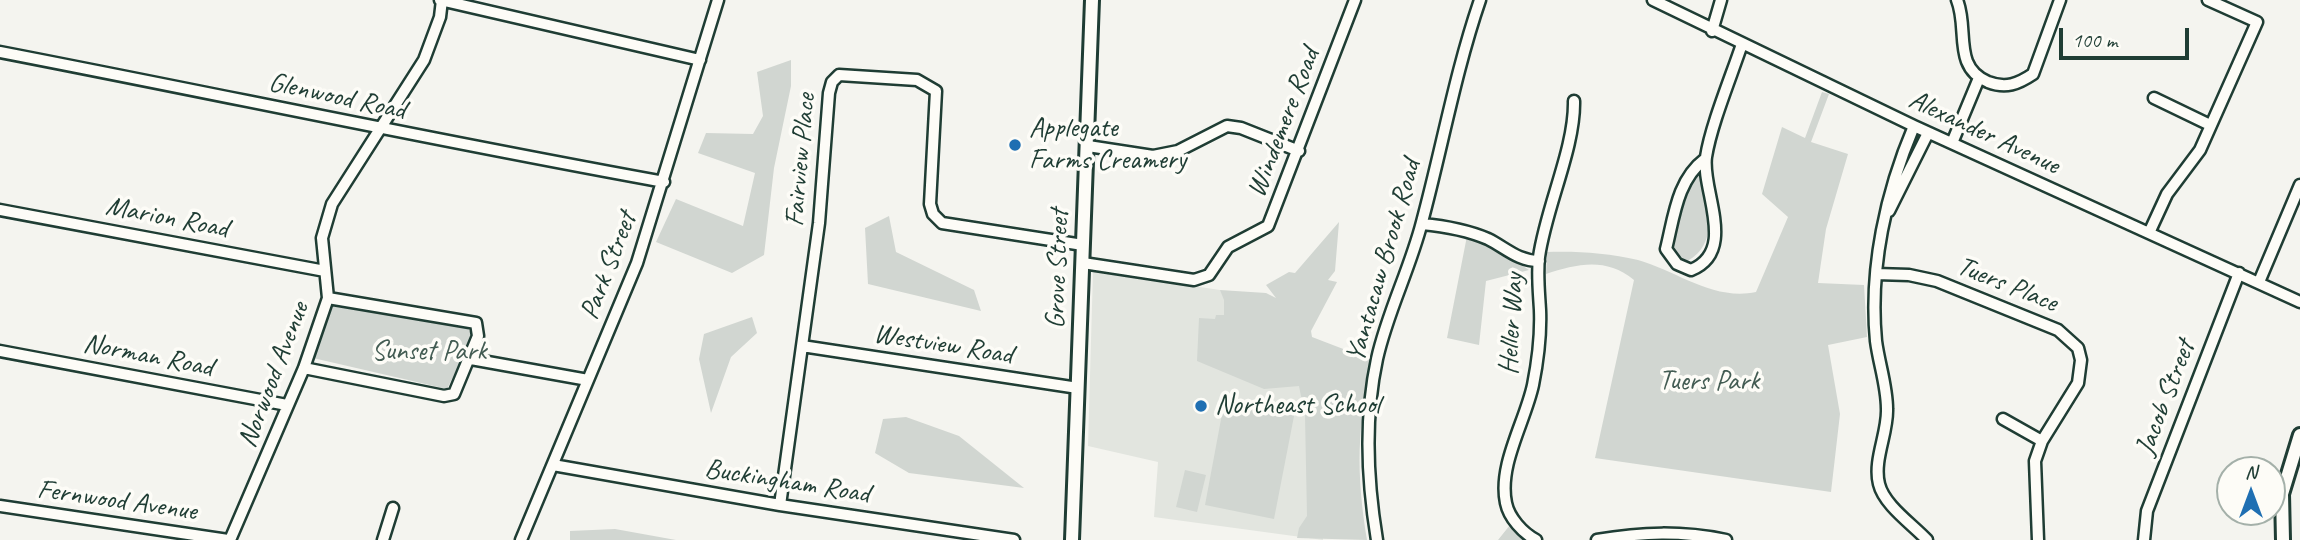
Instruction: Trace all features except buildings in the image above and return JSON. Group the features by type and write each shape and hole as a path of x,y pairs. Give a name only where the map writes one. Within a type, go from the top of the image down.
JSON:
{"main road":[{"name":"Grove Street","path":"1072,540 1092,0"},
{"path":"2283,540 2282,494 2291,457 2300,435"}],"street":[{"path":"442,0 700,60"},
{"name":"Norwood Avenue","path":"229,540 304,368 328,298 322,238 332,204 424,60 440,18 442,0"},
{"name":"Park Street","path":"521,540 637,262 664,182 718,0"},
{"name":"Windemere Road","path":"1083,263 1194,280 1209,275 1228,247 1268,226 1355,0"},
{"name":"Yantacaw Brook Road","path":"1377,540 1367,485 1369,422 1377,359 1422,224 1458,64 1480,0"},
{"name":"Alexander Avenue","path":"1653,0 1928,133 2300,302"},
{"path":"1712,30 1721,0"},
{"path":"1957,0 1964,56 1969,68 1979,78 2001,86 2012,86 2033,74 2060,0"},
{"path":"2149,233 2167,194 2194,159 2257,22 2208,0"},
{"path":"1705,159 1691,170 1680,193 1666,249 1677,264 1691,270 1701,266 1711,253 1716,215 1705,159 1741,44"},
{"name":"Glenwood Road","path":"0,52 348,120 379,129 664,182"},
{"name":"Fairview Place","path":"780,505 819,223 829,93 832,82 839,75 917,80 936,91 930,204 933,214 942,223 1083,245"},
{"path":"1952,143 1979,78"},
{"path":"2154,98 2210,125"},
{"path":"1539,261 1545,222 1574,119 1574,101"},
{"path":"1088,146 1153,156 1178,151 1227,126 1241,128 1299,151"},
{"path":"1914,126 1891,185 1876,274 1876,343 1887,408 1887,429 1877,474 1887,499 1927,540"},
{"path":"1886,218 1928,133"},
{"path":"2259,282 2300,186"},
{"name":"Marion Road","path":"0,209 325,271"},
{"name":"Heller Way","path":"1422,224 1467,232 1489,240 1524,261 1539,261 1540,343 1533,386 1505,482 1506,505 1511,516 1521,529 1536,540"},
{"name":"Jacob Street","path":"2144,540 2147,511 2239,273"},
{"name":"Tuers Place","path":"1876,274 1928,278 2058,330 2073,340 2080,354 2080,376 2042,441 2034,469 2038,540"},
{"path":"304,368 444,396 454,394 471,359 478,336 476,323 328,298"},
{"name":"Westview Road","path":"802,346 1078,388"},
{"name":"Norman Road","path":"0,351 287,405"},
{"path":"471,359 589,380"},
{"path":"2004,419 2042,441"},
{"name":"Buckingham Road","path":"553,465 780,505 1014,540"},
{"name":"Fernwood Avenue","path":"0,506 229,540"},
{"path":"383,540 393,508"},
{"path":"1597,540 1659,532 1698,534 1726,540"}],"shaded area":[{"name":"Northeast School","path":"1093,271 1220,290 1311,378 1323,540 1154,517 1158,462 1088,446"}],"green space":[{"path":"791,60 791,86 774,168 764,255 732,273 656,242 676,199 743,226 755,173 698,153 706,133 753,134 763,116 757,72"},
{"name":"Tuers Park","path":"1822,92 1829,94 1811,142 1848,154 1826,229 1818,283 1864,285 1867,337 1828,345 1840,414 1831,492 1595,458 1634,280 1602,265 1580,265 1546,274 1547,252 1592,253 1638,260 1710,289 1740,294 1756,292 1788,217 1762,194 1782,127 1805,138"},
{"path":"1697,170 1703,171 1710,221 1704,244 1697,254 1687,261 1675,257 1671,250 1683,203"},
{"path":"889,216 896,252 974,290 981,311 868,284 865,228"},
{"path":"1339,222 1335,271 1328,280 1337,282 1311,331 1312,337 1372,360 1363,407 1360,450 1361,493 1367,540 1297,538 1299,528 1307,516 1305,416 1299,386 1264,389 1197,361 1199,318 1215,319 1216,315 1224,315 1224,300 1220,290 1266,293 1276,298 1266,285 1289,272 1295,273"},
{"path":"1467,236 1497,249 1529,270 1486,281 1479,345 1447,338"},
{"name":"Sunset Park","path":"330,303 466,326 473,336 447,389 313,358"},
{"path":"752,317 757,333 731,357 711,413 699,359 704,334"},
{"path":"1225,398 1295,411 1274,519 1205,505"},
{"path":"906,417 959,436 1024,488 909,473 875,453 883,419"},
{"path":"1185,470 1206,475 1197,512 1176,507"},
{"path":"1510,525 1525,540 1498,540"},
{"path":"615,529 676,540 570,540 570,531"}],"place":[{"name":"Applegate Farms Creamery","path":"1015,145"},
{"name":"Northeast School","path":"1201,406"}]}
